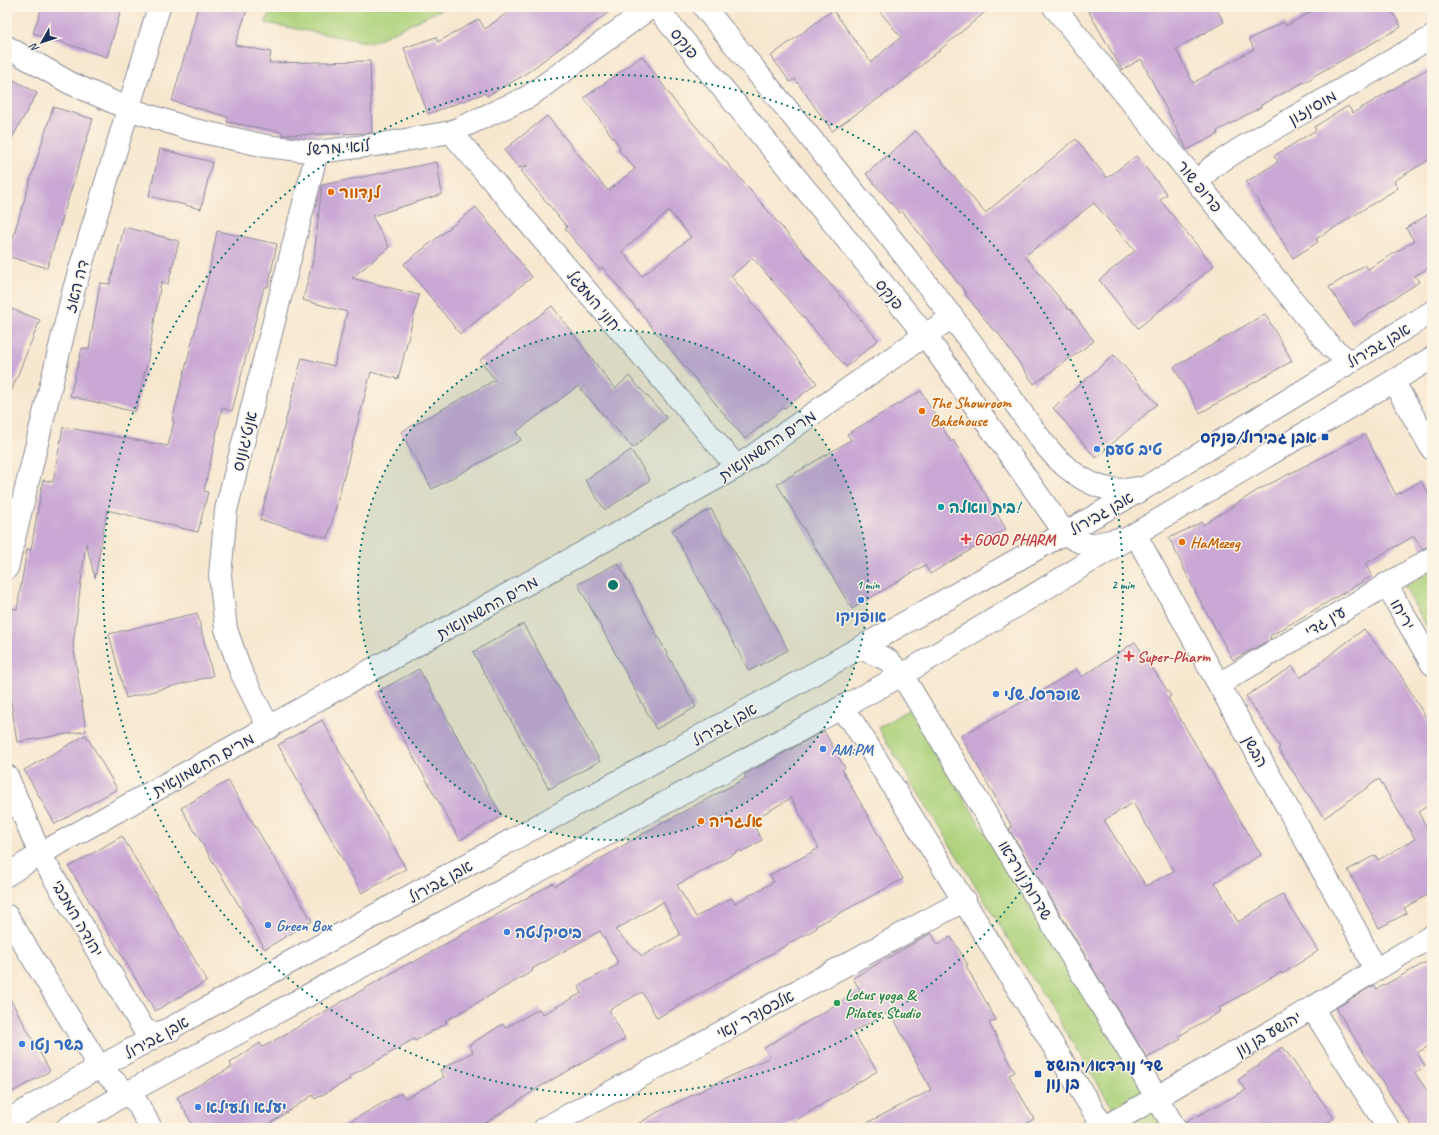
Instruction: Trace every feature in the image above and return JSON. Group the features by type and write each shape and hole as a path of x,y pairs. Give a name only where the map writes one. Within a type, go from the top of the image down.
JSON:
{"street":[{"name":"דה האז","path":"7,568 74,289 159,7"},
{"name":"לואי מרשל","path":"7,47 70,83 129,109 190,129 259,144 317,152 382,144 451,132 528,97 651,7"},
{"name":"פנקס","path":"656,7 924,335 1065,533 1082,544 1093,545 1134,534"},
{"path":"704,7 953,317 1034,429 1063,464 1087,481 1111,490 1122,491 1146,487"},
{"name":"פרופ שור","path":"1054,7 1331,347 1349,362"},
{"name":"מוסינזון","path":"1197,183 1212,167 1243,147 1432,38"},
{"name":"חוני המעגל","path":"451,132 737,467"},
{"name":"אנטיגונוס","path":"269,728 241,672 226,629 221,568 226,510 317,152"},
{"name":"אבן גבירול","path":"7,1121 100,1068 861,648 1065,533 1146,487 1432,312"},
{"name":"מרים החשמונאית","path":"7,875 40,854 737,467 924,335 953,317"},
{"path":"67,1128 127,1093 902,675 1134,534 1432,358"},
{"path":"1393,381 1432,449"},
{"name":"הבשן","path":"1134,534 1356,929 1374,969"},
{"name":"עין גדי","path":"1219,684 1432,558"},
{"name":"יריחו","path":"1386,584 1432,664"},
{"name":"שדרות נורדאו","path":"861,648 888,660 902,675 1175,1128"},
{"path":"838,709 852,721 865,740 1103,1128"},
{"name":"יהודה המכבי","path":"7,776 40,854 142,1028 147,1032 156,1033 171,1030"},
{"name":"אלכסנדר ינאי","path":"545,1128 964,900"},
{"path":"7,916 100,1068 136,1103 152,1128"},
{"name":"יהושע בן נון","path":"1103,1128 1312,1008 1374,969 1432,936"},
{"path":"1312,1008 1388,1128"}],"green space":[{"path":"273,7 446,7 371,43 265,23"},
{"path":"1432,571 1432,636 1404,586"},
{"path":"909,709 1167,1128 1125,1128 878,728"}],"building":[{"path":"42,7 122,7 107,57 33,33"},
{"path":"198,7 248,7 235,45 271,52 269,63 370,61 372,133 282,135 282,132 227,122 228,117 172,101"},
{"path":"515,7 616,7 521,77 487,96 485,93 428,114 404,48 436,37 438,42 479,19 485,29"},
{"path":"876,7 991,7 899,84 832,131 795,79 790,82 771,56 833,10 871,62 901,37"},
{"path":"1086,7 1215,7 1224,22 1176,49 1193,83 1254,49 1249,39 1284,22 1286,26 1319,7 1390,7 1401,27 1312,78 1261,105 1261,107 1217,131 1218,134 1187,150 1141,59 1122,70"},
{"path":"642,56 675,102 878,340 846,367 753,258 731,276 817,383 785,408 784,407 745,439 602,267 600,270 565,229 567,227 521,171 528,165 519,168 504,150 547,116 608,191 635,169 618,149 620,147 584,98","holes":["669,211 691,237 642,276 622,251"]},
{"path":"1432,66 1432,158 1394,181 1398,188 1316,239 1318,242 1293,258 1246,182 1278,162 1274,156 1316,130 1314,127 1348,106 1353,113"},
{"path":"7,76 37,93 7,147"},
{"path":"53,107 93,119 47,268 7,256"},
{"path":"916,131 985,213 1076,139 1107,178 1136,156 1167,194 1160,200 1214,266 1138,328 1099,280 1135,251 1094,203 1025,256 1069,310 1070,309 1094,341 1034,384 996,330 994,331 902,211 900,213 866,174"},
{"path":"160,149 212,162 201,209 149,196"},
{"path":"437,162 442,194 372,216 389,247 352,278 419,295 398,379 371,372 328,538 260,520 302,358 334,366 347,312 303,300 314,256 322,185"},
{"path":"476,207 532,277 460,334 404,264"},
{"path":"1432,212 1432,270 1430,267 1415,276 1419,282 1353,325 1329,287 1365,265 1368,269 1414,241 1406,228"},
{"path":"124,227 179,241 168,284 161,282 147,364 135,412 70,396 82,348 89,349 100,283 110,284"},
{"path":"217,231 277,244 268,287 264,287 232,411 222,408 204,491 208,492 198,532 107,510 95,578 86,543 73,644 86,731 17,742 7,676 7,634 10,608 17,609 27,549 31,550 43,480 53,482 63,427 168,446 174,421 172,421 207,283"},
{"path":"552,306 615,389 629,376 667,418 633,448 578,386 516,432 521,440 432,489 401,432 495,380 480,360"},
{"path":"7,307 40,320 8,399 7,399"},
{"path":"1265,314 1292,361 1200,413 1174,367"},
{"path":"1114,355 1157,404 1096,458 1053,408"},
{"path":"921,391 951,442 953,440 1006,529 930,574 925,565 852,609 777,484 851,440 847,434"},
{"path":"1365,435 1396,495 1421,481 1432,500 1432,546 1422,549 1414,536 1365,564 1372,576 1270,636 1271,639 1233,660 1196,593 1169,538 1202,522 1203,525 1258,490"},
{"path":"631,450 650,480 605,510 585,480"},
{"path":"711,509 788,650 749,671 672,530"},
{"path":"618,563 696,707 656,729 578,584"},
{"path":"197,613 213,676 126,698 109,634"},
{"path":"523,624 600,761 549,789 473,652"},
{"path":"1364,629 1400,674 1432,728 1432,803 1418,812 1429,831 1432,829 1432,892 1404,908 1407,913 1379,928 1348,870 1375,855 1378,860 1415,839 1379,779 1324,818 1278,749 1280,747 1246,696 1293,666 1300,678"},
{"path":"1135,642 1171,696 1168,698 1261,855 1215,882 1238,922 1282,894 1318,951 1282,974 1281,972 1219,1008 1221,1011 1179,1036 1181,1039 1147,1058 1009,829 1012,827 961,736 1027,699 1028,700 1076,669 1082,677","holes":["1133,803 1174,871 1146,886 1104,820"]},
{"path":"419,669 502,816 460,840 377,692"},
{"path":"322,720 406,869 362,893 278,745"},
{"path":"824,731 845,768 842,770 903,879 816,926 817,928 657,1018 642,992 609,1010 625,1039 541,1086 478,1128 338,1128 401,1093 406,1098 444,1077 440,1070 473,1052 469,1045 503,1024 505,1028 539,1009 543,1014 582,993 578,986 617,965 616,963 618,962 600,931 532,969 533,971 445,1021 447,1023 415,1041 414,1039 315,1099 313,1095 263,1128 194,1128 177,1097 232,1067 230,1063 260,1043 263,1047 553,883 555,886 646,832 746,778 744,775","holes":["791,798 819,848 770,875 774,882 735,903 731,898 696,917 677,885 741,850 742,852 762,840 751,821","663,902 680,935 642,956 615,930"]},
{"path":"86,735 117,789 55,824 24,770"},
{"path":"228,781 312,921 265,949 181,808"},
{"path":"122,836 207,981 155,1011 69,867"},
{"path":"931,933 938,945 951,937 968,965 966,966 996,1020 989,1023 1015,1072 1009,1075 1034,1119 1019,1128 857,1128 931,1090 890,1011 853,1032 877,1071 783,1128 631,1128 658,1112 770,1057 764,1048 860,990 853,978"},
{"path":"1432,959 1432,1044 1417,1053 1425,1066 1415,1073 1432,1098 1432,1128 1414,1128 1387,1090 1336,1008 1374,985 1377,989"},
{"path":"7,993 50,1071 7,1095"},
{"path":"1283,1047 1334,1118 1320,1128 1187,1128 1186,1122 1246,1090 1238,1080"}],"place":[{"name":"לנדוור","path":"331,192"},
{"name":"The Showroom Bakehouse","path":"922,411"},
{"name":"אבן גבירול/פנקס","path":"1325,437"},
{"name":"טיב טעם","path":"1097,449"},
{"name":"בית וואלה!","path":"941,507"},
{"name":"GOOD PHARM","path":"966,539"},
{"name":"HaMezeg","path":"1182,542"},
{"name":"אופניקו","path":"861,600"},
{"name":"Super-Pharm","path":"1129,656"},
{"name":"שופרסל שלי","path":"996,694"},
{"name":"AM:PM","path":"823,749"},
{"name":"אלגריה","path":"701,821"},
{"name":"Green Box","path":"268,925"},
{"name":"ביסיקלטה","path":"507,932"},
{"name":"Lotus yoga & Pilates Studio","path":"837,1003"},
{"name":"בשר נטו","path":"22,1044"},
{"name":"שד׳ נורדאו/יהושע בן נון","path":"1038,1074"},
{"name":"יעלא ולעילא","path":"198,1107"}]}
